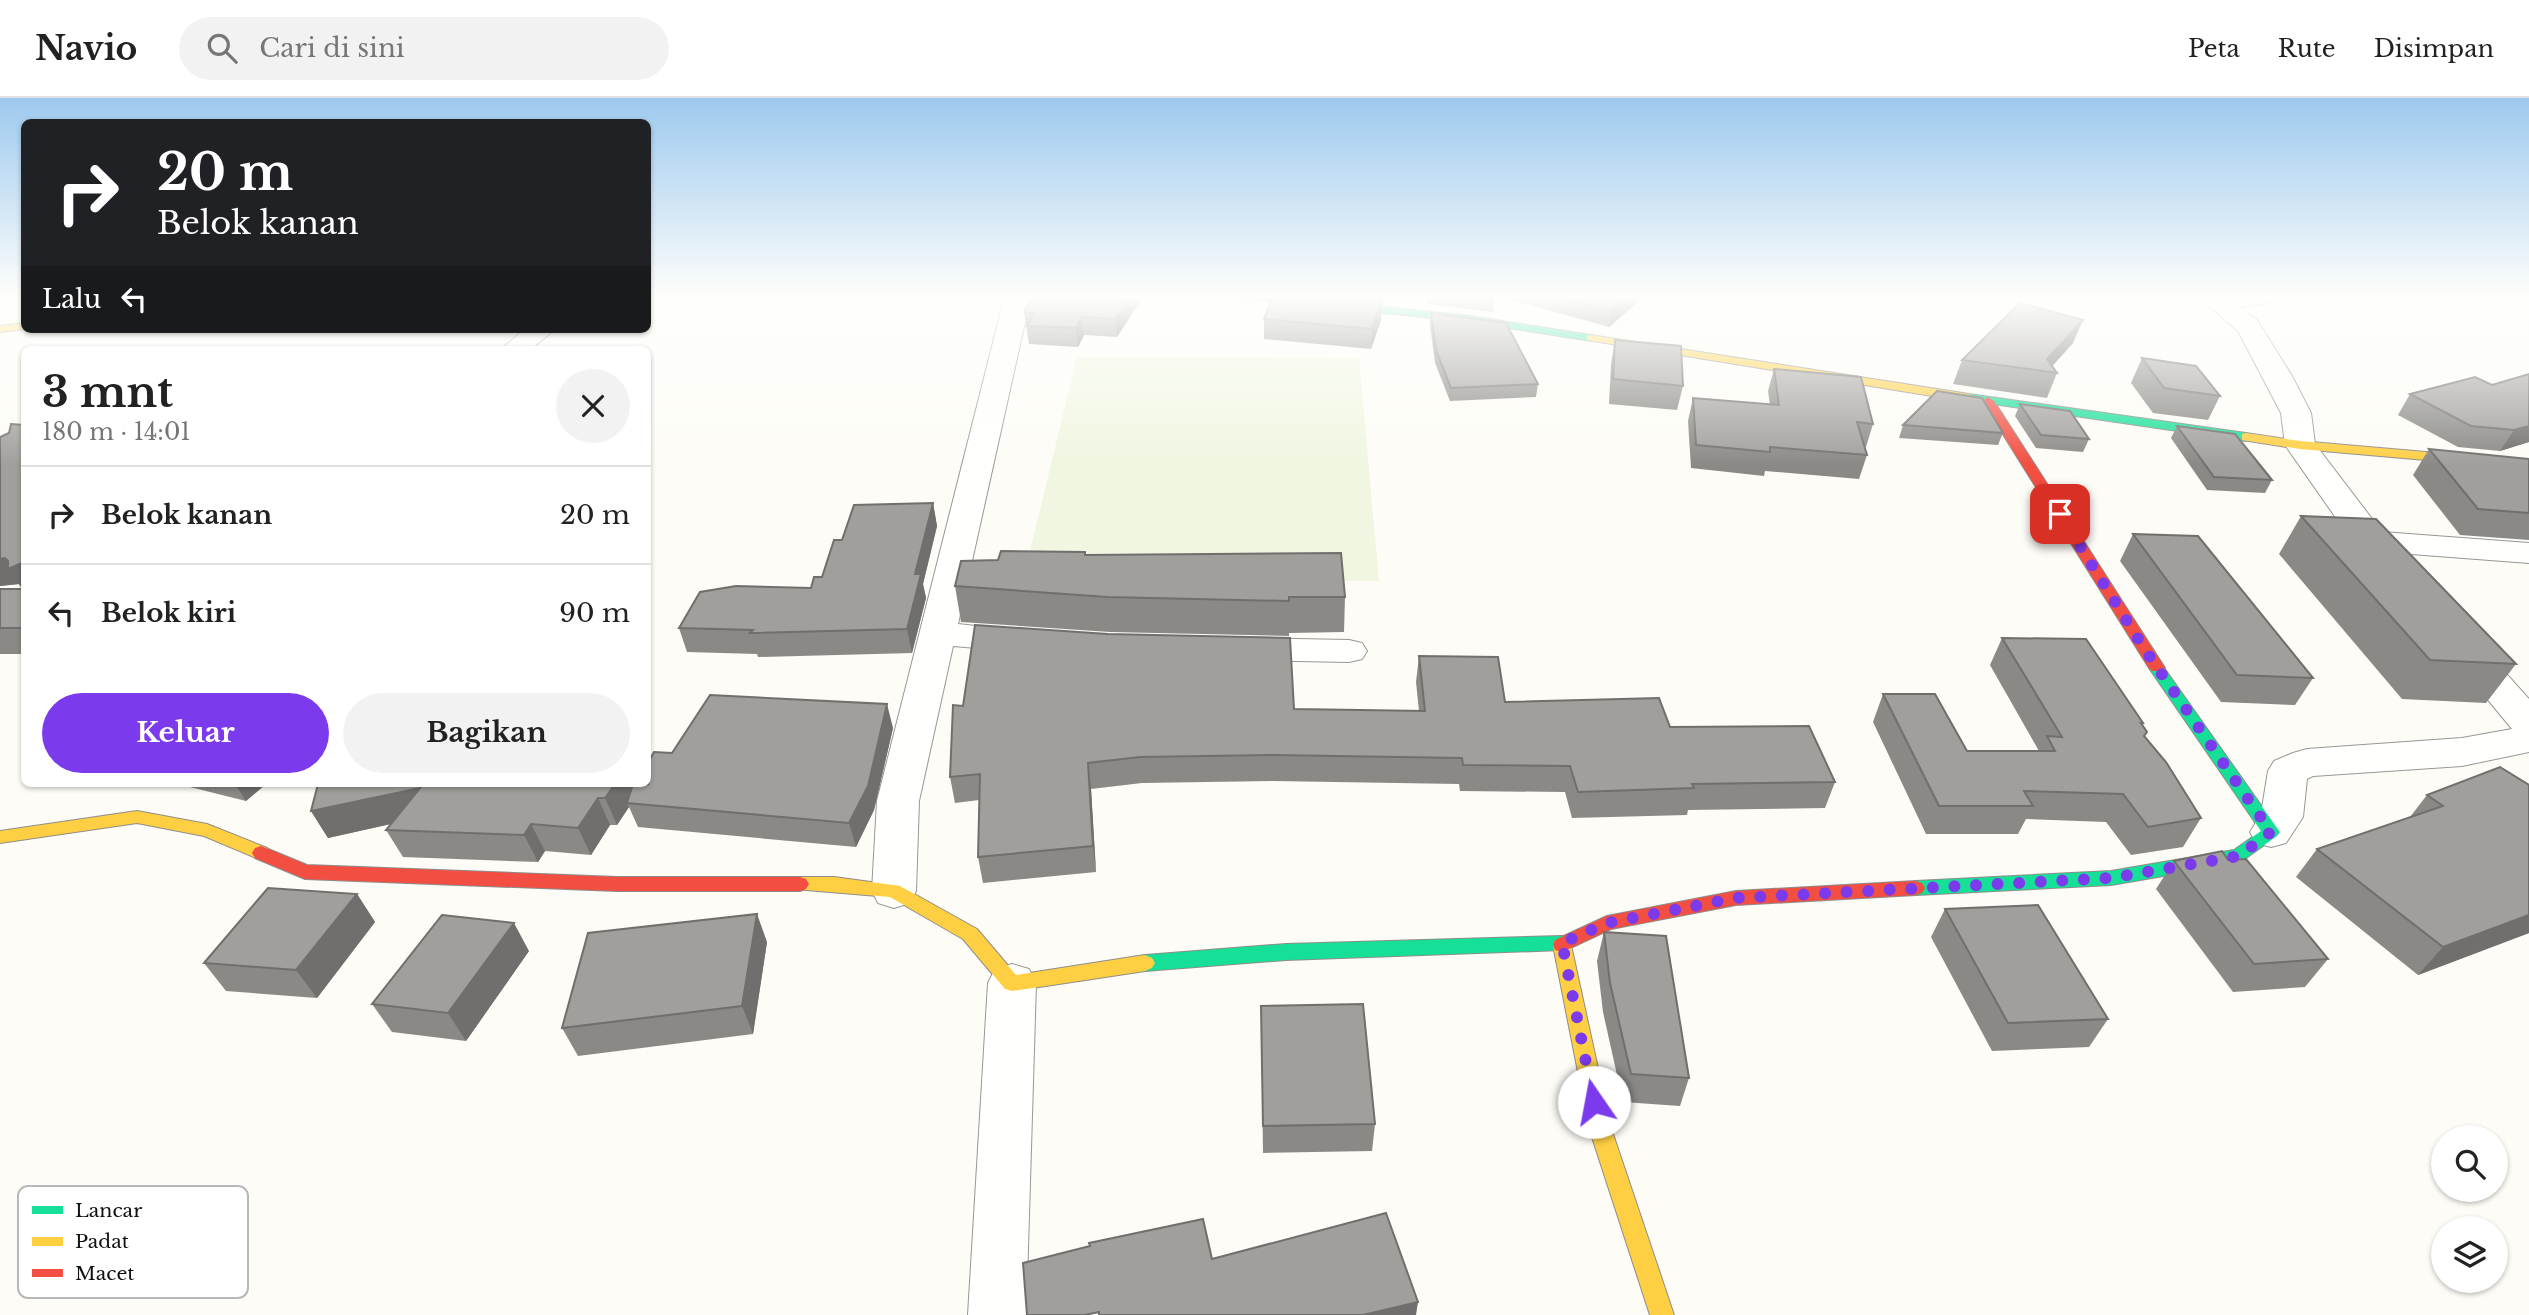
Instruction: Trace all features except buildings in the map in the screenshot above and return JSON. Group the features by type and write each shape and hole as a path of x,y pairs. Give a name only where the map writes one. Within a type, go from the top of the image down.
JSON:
{"street":[{"path":"894,891 898,801 1004,352"},
{"path":"1678,352 1988,401 2300,444 2529,465"},
{"path":"2263,352 2296,413 2300,444 2369,541 2405,582"},
{"path":"1988,401 2145,650 2271,832"},
{"path":"2369,541 2529,553"},
{"path":"2440,623 2529,724"},
{"path":"937,634 1057,643"},
{"path":"1203,648 1349,651"},
{"path":"1012,983 1088,968 1192,959 1289,952 1562,943 1607,923 1736,898 2111,878 2239,856 2271,832 2282,817 2288,771 2307,764 2462,752 2529,739"},
{"path":"0,837 137,817 207,830 305,872 617,884 834,884 894,891 970,934 1012,983 997,1315"},
{"path":"1562,943 1600,1128 1662,1315"}],"green space":[{"path":"1077,357 1359,358 1379,581 1023,580"}],"traffic: fast":[{"path":"1969,398 2246,437"},
{"path":"1916,888 2111,878 2239,856 2271,832 2157,668"},
{"path":"1145,963 1286,952 1562,943"}],"traffic: slow":[{"path":"1678,352 1969,398"},
{"path":"2246,437 2300,445 2529,465"},
{"path":"0,837 137,817 207,830 261,853"},
{"path":"800,884 834,884 894,891 970,934 1012,983 1145,963"},
{"path":"1562,945 1600,1128 1662,1315"}],"traffic: jam":[{"path":"1988,401 2157,668"},
{"path":"261,853 305,872 617,884 800,884"},
{"path":"1562,945 1607,923 1736,898 1916,888"}],"route":[{"path":"1594,1102 1562,943 1607,923 1673,908 1736,898 2111,878 2239,856 2271,832 2145,650 2060,514"}]}
